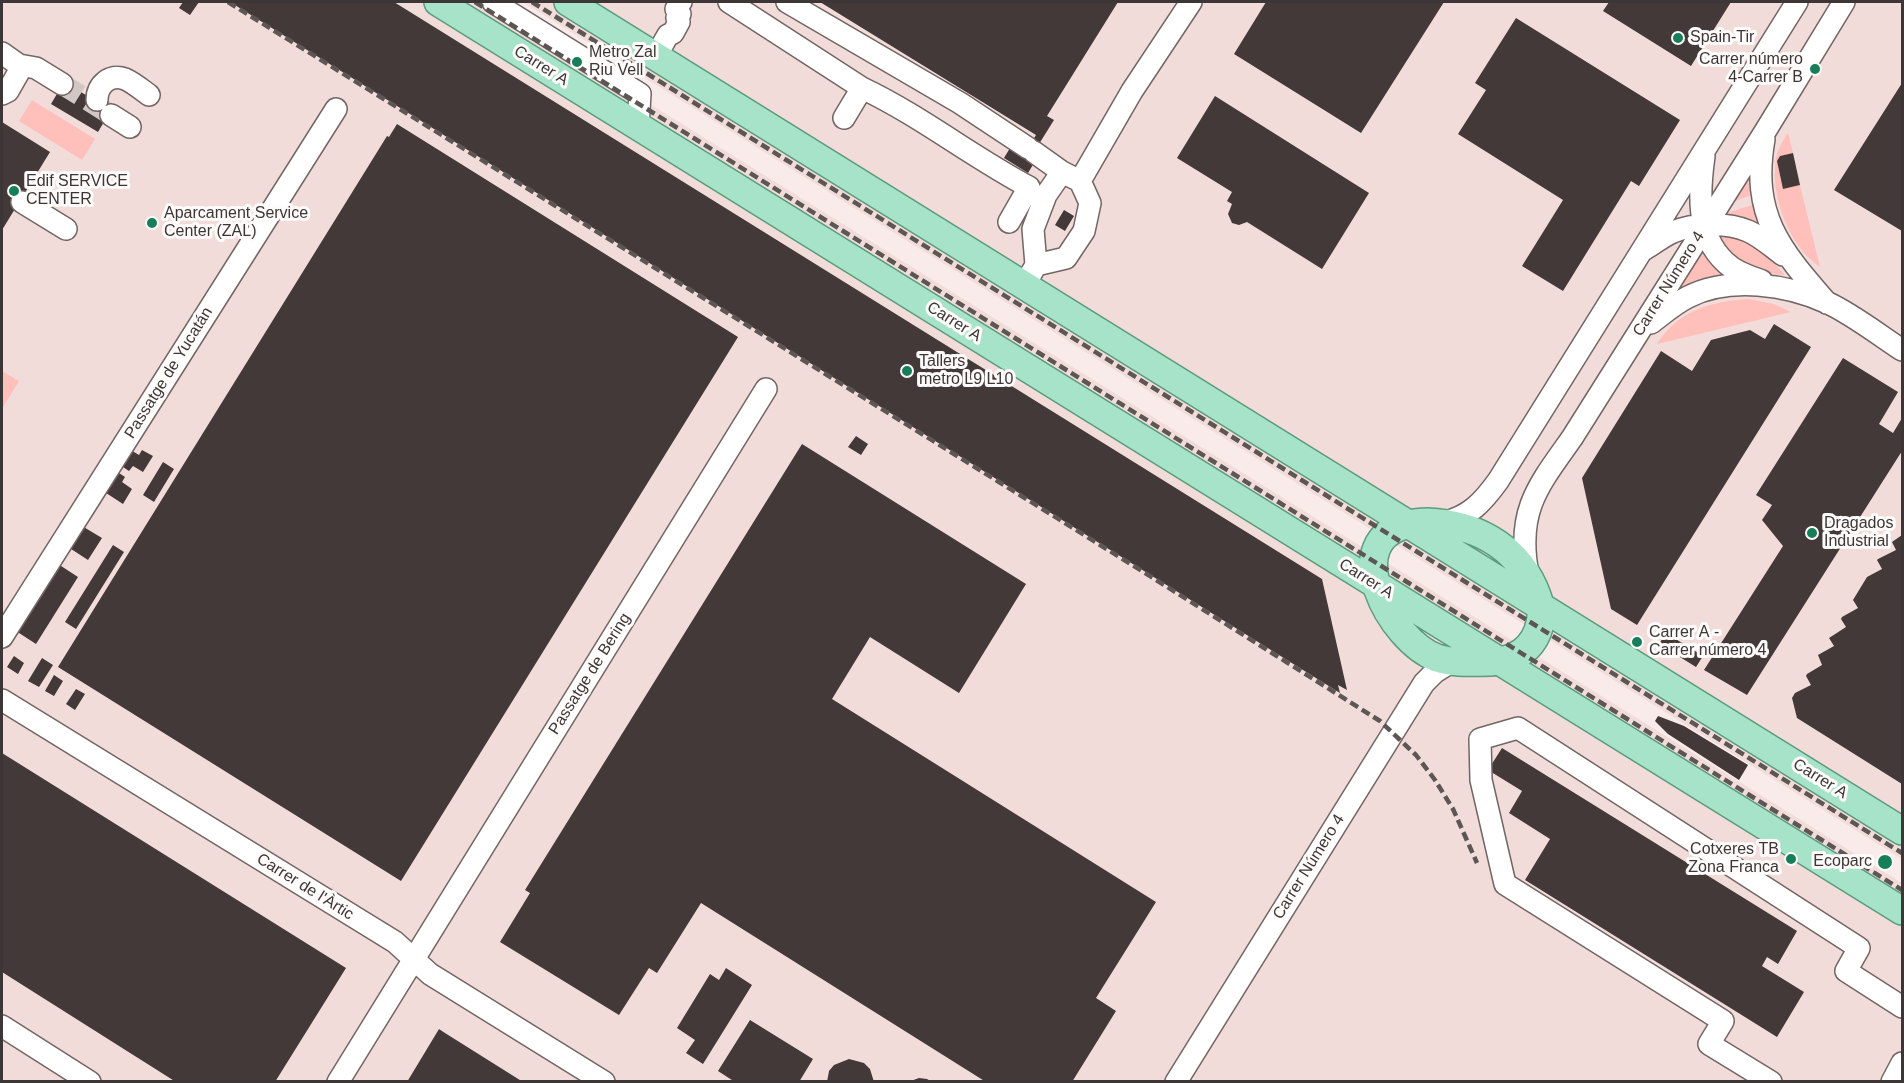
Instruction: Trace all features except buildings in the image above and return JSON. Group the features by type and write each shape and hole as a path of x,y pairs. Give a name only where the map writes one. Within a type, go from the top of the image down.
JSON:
{"main road":[{"name":"Carrer A","path":"438,2 1902,911"},
{"path":"568,2 672,25 1030,275 1409,524 1541,607"},
{"path":"1443,522 1464,527 1497,542 1528,574 1541,607 1538,634 1530,645 1517,656 1500,661 1451,662 1423,651 1411,641 1386,612 1375,585 1373,568 1379,546 1385,537 1395,529 1409,524 1443,522"},
{"name":"Carrer A","path":"1541,607 1902,831"}],"street":[{"path":"492,2 640,94 638,126"},
{"path":"729,2 862,88 910,113 976,156 1038,191"},
{"path":"787,2 960,103 1071,176 1090,203 1084,231 1066,258 1030,275 1038,191"},
{"path":"1009,222 1038,191 1071,176 1191,2"},
{"path":"1443,522 1463,517 1475,508 1498,481 1797,2"},
{"name":"Carrer Número 4","path":"1528,574 1523,551 1524,534 1532,499 1640,332 1844,2"},
{"path":"11,72 36,69 59,88"},
{"path":"127,130 104,112 98,90 102,84 113,78 126,80 149,95"},
{"path":"844,118 862,88"},
{"name":"Passatge de Yucatán","path":"2,637 336,109"},
{"path":"1766,130 1761,175 1765,211 1770,226 1791,260 1828,303"},
{"path":"1704,150 1700,205 1711,242 1725,263 1741,273 1774,286 1828,303 1902,350"},
{"path":"22,202 66,230"},
{"path":"1641,252 1672,233 1686,228 1737,227 1749,231 1791,260"},
{"path":"1640,332 1672,306 1690,296 1724,286 1774,286"},
{"name":"Passatge de Bering","path":"338,1082 766,389"},
{"name":"Carrer Número 4","path":"1176,1082 1417,693 1430,676 1451,662"},
{"name":"Carrer de l'Àrtic","path":"2,700 394,942 430,974 604,1082"},
{"path":"1771,1082 1709,1044 1723,1021 1505,884 1481,780 1480,739 1518,728 1859,948 1846,971 1902,1007"},
{"path":"2,1026 90,1082"},
{"path":"1892,1082 1902,1063"}],"shaded area":[{"path":"2,2 486,2 1902,883 1902,1081 2,1082"},
{"path":"523,2 1902,2 1902,859 1290,479"},
{"path":"32,100 95,139 82,160 19,121"},
{"path":"1788,133 1793,153 1780,156 1777,161 1783,189 1800,185 1820,267 1809,258 1790,232 1778,200 1775,184 1777,154"},
{"path":"1754,170 1754,194 1733,202"},
{"path":"1756,204 1764,231 1725,215 1726,213"},
{"path":"1718,234 1742,236 1764,252 1784,274 1783,276 1753,267 1737,259"},
{"path":"1704,249 1736,277 1675,296"},
{"path":"1749,299 1774,304 1791,312 1657,344 1675,323 1697,310 1722,302"},
{"path":"2,371 19,381 2,409"}],"tunnel":[{"path":"62,84 110,114"}],"railway":[{"path":"228,2 1380,721 1416,755 1435,780 1453,809 1477,863"},
{"path":"475,2 1902,890"},
{"path":"532,2 1902,853"}],"place":[{"name":"Spain-Tir","path":"1678,38"},
{"name":"Metro Zal Riu Vell","path":"577,62"},
{"name":"Carrer número 4-Carrer B","path":"1815,69"},
{"name":"Edif SERVICE CENTER","path":"14,191"},
{"name":"Aparcament Service Center (ZAL)","path":"152,223"},
{"name":"Tallers metro L9 L10","path":"907,371"},
{"name":"Dragados Industrial","path":"1812,533"},
{"name":"Carrer A - Carrer número 4","path":"1637,642"},
{"name":"Cotxeres TB Zona Franca","path":"1791,859"},
{"name":"Ecoparc","path":"1885,862"}]}
